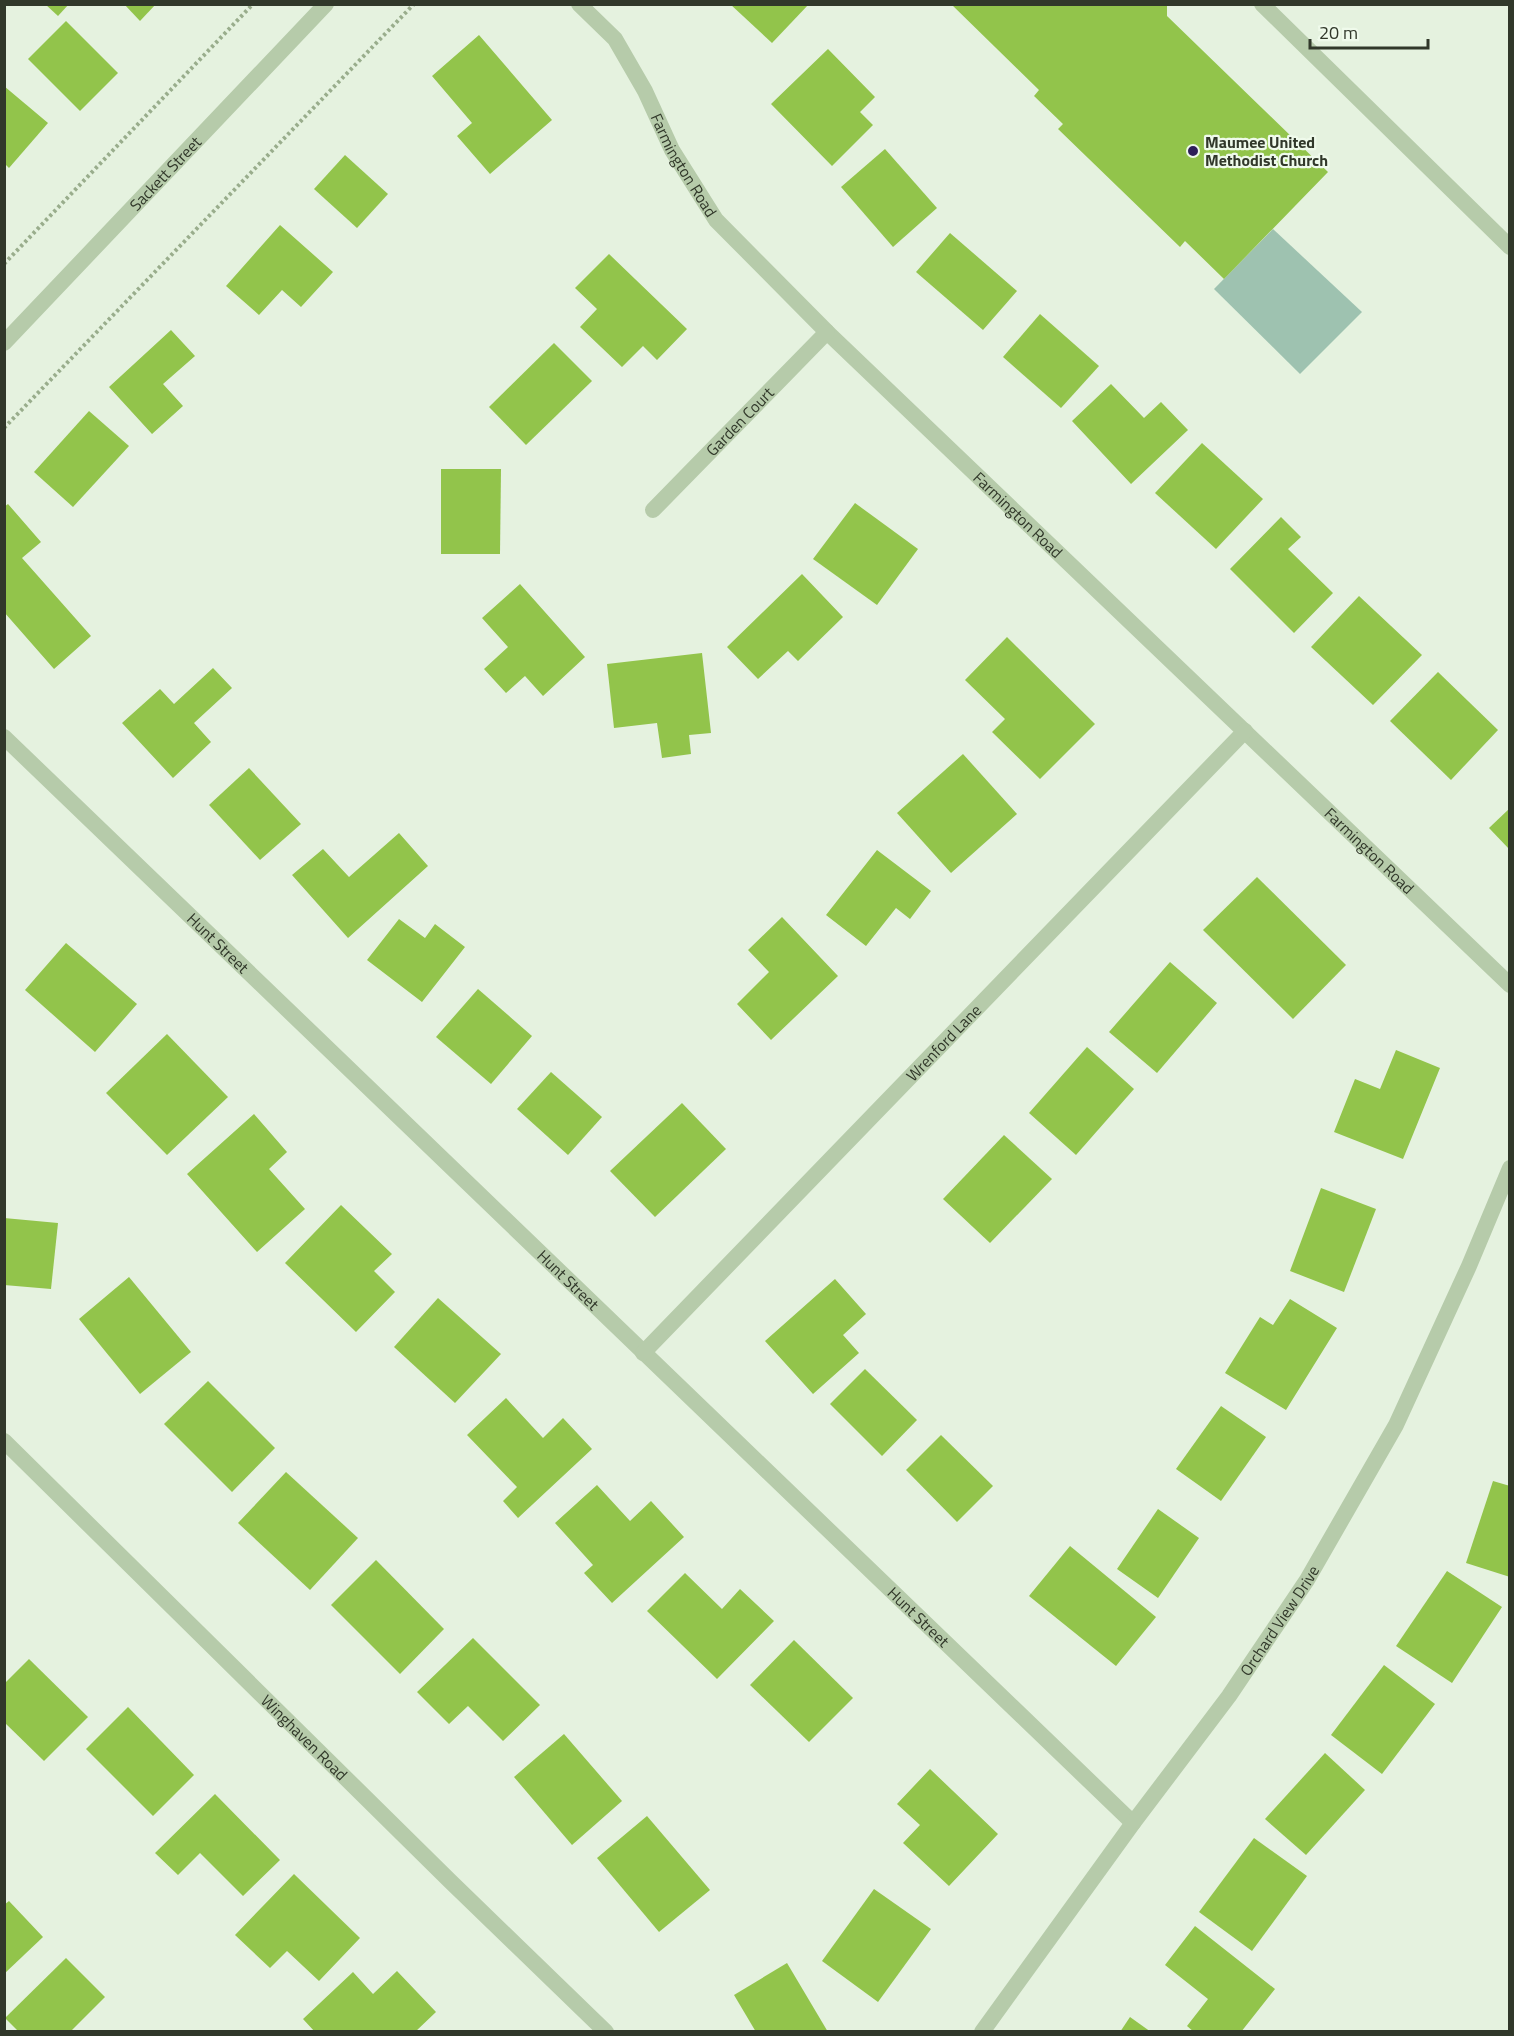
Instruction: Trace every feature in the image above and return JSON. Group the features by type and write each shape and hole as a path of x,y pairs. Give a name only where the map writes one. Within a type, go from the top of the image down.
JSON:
{"street":[{"name":"Farmington Road","path":"579,4 615,39 645,91 672,150 716,220 827,332 1509,985"},
{"path":"1262,4 1509,247"},
{"name":"Sackett Street","path":"4,343 326,5"},
{"name":"Garden Court","path":"653,510 827,332"},
{"name":"Wrenford Lane","path":"643,1353 1245,731"},
{"name":"Hunt Street","path":"4,737 1133,1823"},
{"name":"Orchard View Drive","path":"982,2031 1133,1823 1229,1696 1307,1580 1396,1425 1469,1266 1509,1168"},
{"name":"Winghaven Road","path":"4,1441 450,1881 606,2031"}],"path":[{"path":"4,264 253,4"},
{"path":"4,429 414,4"}],"green space":[{"path":"1273,229 1362,312 1300,374 1214,289"}],"building":[{"path":"45,4 69,4 58,16"},
{"path":"124,4 156,4 140,21"},
{"path":"730,4 809,4 772,43"},
{"name":"Maumee United Methodist Church","path":"951,4 1167,4 1167,16 1328,172 1224,279 1185,241 1180,247 1058,129 1063,124 1034,96 1039,90"},
{"path":"66,21 118,73 80,111 28,59"},
{"path":"479,35 552,120 490,174 457,136 472,123 432,76"},
{"path":"828,49 875,97 860,112 873,125 832,166 771,104"},
{"path":"4,86 48,123 9,168 4,163"},
{"path":"885,149 937,208 893,247 841,187"},
{"path":"345,155 388,194 357,228 314,189"},
{"path":"280,225 333,272 301,307 282,290 259,315 226,286"},
{"path":"950,233 1017,291 983,330 916,272"},
{"path":"609,254 687,329 657,360 643,346 622,367 580,327 597,309 575,288"},
{"path":"1040,314 1099,366 1061,408 1003,357"},
{"path":"171,330 195,356 163,384 183,406 152,434 109,387"},
{"path":"554,343 592,381 526,445 489,407"},
{"path":"1111,384 1144,418 1161,402 1188,430 1131,484 1072,421"},
{"path":"89,411 129,446 73,507 34,472"},
{"path":"1202,443 1263,499 1216,549 1155,493"},
{"path":"441,469 501,469 500,554 441,554"},
{"path":"855,503 918,549 877,605 813,559"},
{"path":"8,504 41,542 22,558 91,636 54,669 4,612 4,507"},
{"path":"1281,517 1301,537 1288,549 1333,593 1294,633 1230,569"},
{"path":"802,574 843,617 798,661 788,651 758,679 727,647"},
{"path":"520,584 585,657 543,696 525,676 506,693 484,669 508,647 482,618"},
{"path":"1359,596 1422,655 1373,705 1311,647"},
{"path":"1007,637 1095,724 1040,779 992,732 1005,719 965,680"},
{"path":"702,653 711,733 689,735 691,754 662,758 657,723 614,728 607,664"},
{"path":"213,668 232,688 194,723 211,742 173,778 122,723 160,689 174,704"},
{"path":"1438,672 1498,730 1451,780 1390,721"},
{"path":"963,754 1017,814 951,873 897,813"},
{"path":"249,768 301,824 260,860 209,805"},
{"path":"1510,808 1510,850 1489,828"},
{"path":"399,833 428,866 348,938 292,875 323,849 349,877"},
{"path":"877,850 931,891 910,919 896,908 866,946 826,915"},
{"path":"1257,877 1346,965 1293,1019 1203,930"},
{"path":"782,917 838,976 771,1040 737,1004 769,972 748,950"},
{"path":"399,919 425,938 435,924 465,947 422,1002 367,960"},
{"path":"66,943 137,1004 95,1052 25,990"},
{"path":"1170,962 1217,1003 1157,1073 1109,1032"},
{"path":"478,989 532,1036 491,1084 436,1037"},
{"path":"167,1034 228,1097 167,1155 106,1093"},
{"path":"1087,1047 1134,1089 1076,1155 1029,1113"},
{"path":"1396,1050 1440,1068 1403,1159 1334,1132 1355,1079 1380,1089"},
{"path":"551,1072 602,1117 568,1155 517,1109"},
{"path":"682,1103 726,1149 655,1217 610,1171"},
{"path":"254,1114 287,1152 269,1169 305,1209 257,1252 187,1174"},
{"path":"1004,1135 1052,1179 990,1243 943,1199"},
{"path":"1321,1188 1376,1209 1344,1292 1290,1271"},
{"path":"341,1205 392,1254 374,1271 395,1292 356,1332 285,1263"},
{"path":"4,1218 58,1223 51,1289 4,1285"},
{"path":"129,1277 191,1352 140,1394 79,1319"},
{"path":"835,1279 866,1314 843,1335 859,1353 813,1394 765,1341"},
{"path":"438,1298 501,1354 455,1403 394,1347"},
{"path":"1290,1299 1337,1328 1286,1410 1225,1373 1260,1317 1273,1325"},
{"path":"865,1369 917,1420 882,1456 830,1404"},
{"path":"208,1381 275,1448 232,1492 164,1424"},
{"path":"506,1398 543,1438 563,1418 592,1449 518,1518 503,1501 517,1487 467,1435"},
{"path":"1221,1406 1266,1437 1221,1501 1176,1469"},
{"path":"941,1435 993,1486 957,1522 906,1470"},
{"path":"286,1472 358,1538 310,1590 238,1523"},
{"path":"1493,1481 1510,1486 1510,1577 1466,1563"},
{"path":"597,1485 630,1521 651,1501 684,1537 612,1603 584,1573 593,1565 555,1523"},
{"path":"1158,1509 1199,1538 1158,1598 1117,1569"},
{"path":"1070,1546 1156,1617 1116,1666 1029,1596"},
{"path":"376,1560 444,1629 400,1674 331,1605"},
{"path":"1447,1571 1502,1607 1452,1683 1396,1646"},
{"path":"685,1573 722,1609 740,1589 774,1621 717,1679 647,1611"},
{"path":"473,1638 540,1705 503,1741 468,1706 449,1724 417,1692"},
{"path":"794,1640 853,1698 809,1742 750,1685"},
{"path":"29,1659 88,1717 44,1761 4,1722 4,1684"},
{"path":"1384,1665 1435,1704 1382,1774 1331,1735"},
{"path":"128,1707 194,1775 153,1816 86,1749"},
{"path":"564,1734 622,1801 572,1845 514,1777"},
{"path":"1325,1753 1365,1790 1306,1855 1265,1819"},
{"path":"930,1769 998,1834 949,1886 903,1843 920,1825 897,1804"},
{"path":"215,1794 280,1860 243,1896 200,1853 178,1875 155,1853"},
{"path":"647,1816 710,1890 659,1932 597,1858"},
{"path":"1254,1838 1307,1876 1252,1951 1199,1912"},
{"path":"294,1874 360,1938 319,1981 287,1951 270,1968 235,1935"},
{"path":"874,1889 931,1929 878,2002 822,1961"},
{"path":"9,1901 43,1937 4,1974 4,1905"},
{"path":"1195,1926 1275,1989 1241,2032 1194,2032 1187,2026 1208,1999 1165,1965"},
{"path":"66,1958 105,1997 70,2032 19,2032 5,2018"},
{"path":"787,1963 828,2032 756,2032 734,1995"},
{"path":"397,1971 436,2012 415,2032 315,2032 303,2019 353,1972 373,1994"},
{"path":"1130,2017 1151,2032 1120,2032"}],"place":[{"name":"Maumee United Methodist Church","path":"1193,151"}]}
